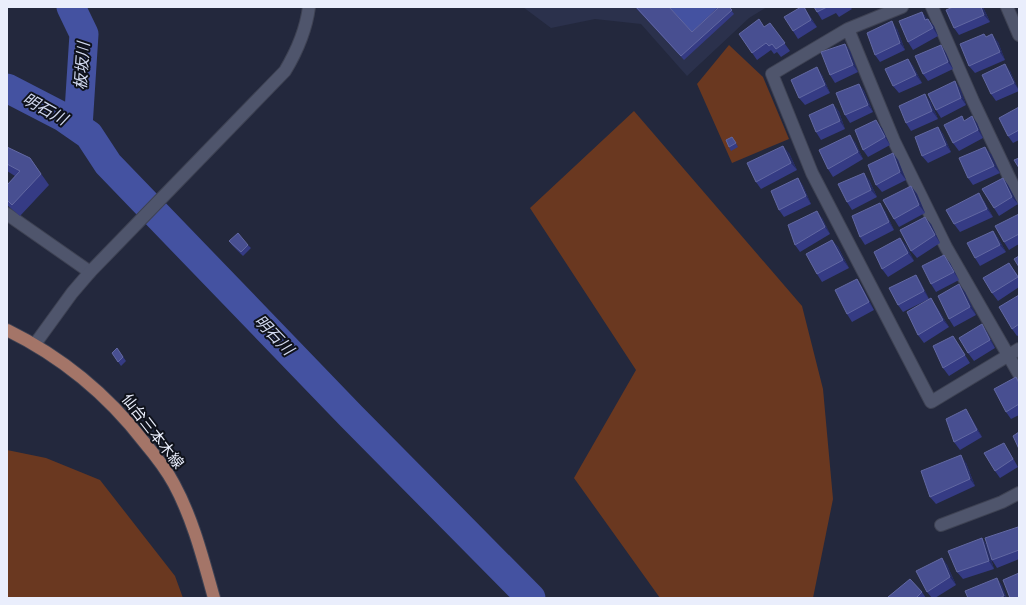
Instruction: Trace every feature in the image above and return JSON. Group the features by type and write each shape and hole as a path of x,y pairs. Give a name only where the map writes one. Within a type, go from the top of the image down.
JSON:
{"main road":[{"name":"仙台三本木線","path":"7,330 35,344 85,379 127,420 154,454 174,484 195,532 214,598"}],"street":[{"path":"35,344 72,293 90,272 285,71 302,36 309,7"},
{"path":"902,7 848,29 772,74 812,173 931,402 1019,349"},
{"path":"932,7 973,101 1019,198"},
{"path":"1007,7 1019,35"},
{"path":"848,29 894,140 946,247 1019,374"},
{"path":"7,214 90,272"},
{"path":"941,525 1002,502 1019,493"}],"shaded area":[{"path":"523,7 767,7 749,18 687,76 641,24 595,19 551,28"},
{"path":"729,45 763,77 789,139 732,163 697,84"},
{"path":"634,111 802,306 823,389 833,499 813,598 660,598 574,478 636,370 530,208"},
{"path":"7,450 46,458 100,480 175,576 183,598 7,598"}],"water":[{"path":"668,7 716,7 720,12 695,36"}],"building":[{"path":"636,7 669,7 692,32 718,8 717,7 729,7 732,10 681,56"},
{"path":"801,7 804,7 811,20 793,31 784,17"},
{"path":"814,7 827,7 817,12"},
{"path":"953,7 981,7 984,15 954,28 946,10"},
{"path":"922,12 925,20 928,19 933,28 908,42 899,21"},
{"path":"759,19 764,27 770,23 785,43 776,49 772,44 769,46 766,43 752,53 739,34"},
{"path":"892,21 900,43 875,55 867,33"},
{"path":"984,34 986,37 992,34 1000,52 969,66 960,44"},
{"path":"845,44 853,65 830,75 821,52"},
{"path":"941,45 948,62 923,74 915,56"},
{"path":"908,59 916,75 893,86 885,69"},
{"path":"1005,64 1014,83 991,94 982,75"},
{"path":"817,67 825,85 799,98 791,80"},
{"path":"955,81 961,98 936,110 928,94"},
{"path":"859,84 868,105 845,115 836,93"},
{"path":"925,94 932,111 906,123 899,106"},
{"path":"833,104 840,121 816,132 809,115"},
{"path":"1019,107 1019,130 1008,136 999,118"},
{"path":"962,116 964,121 972,116 978,130 953,143 944,125"},
{"path":"876,120 885,137 863,150 855,130"},
{"path":"938,127 946,145 922,156 915,137"},
{"path":"850,135 858,152 828,169 819,150"},
{"path":"732,137 736,143 729,147 726,140"},
{"path":"783,146 791,163 756,182 747,163"},
{"path":"7,147 30,158 41,174 12,205 7,200 7,185 20,171 7,164"},
{"path":"985,147 994,166 968,178 959,158"},
{"path":"893,153 900,172 876,185 868,165"},
{"path":"1019,158 1019,168 1014,160"},
{"path":"864,173 871,190 847,202 838,184"},
{"path":"798,178 806,196 779,210 771,191"},
{"path":"1003,178 1012,197 994,208 982,189"},
{"path":"911,186 919,205 894,219 883,200"},
{"path":"979,193 987,209 954,224 946,210"},
{"path":"880,203 889,222 860,237 852,216"},
{"path":"817,211 825,227 795,245 788,225"},
{"path":"1019,214 1019,234 1004,242 995,226"},
{"path":"925,217 935,235 911,251 900,230"},
{"path":"993,231 1000,245 975,258 967,243"},
{"path":"238,233 248,245 241,252 229,241"},
{"path":"900,238 908,253 882,269 874,252"},
{"path":"832,240 843,260 817,274 806,254"},
{"path":"944,255 954,272 931,284 922,266"},
{"path":"1019,256 1019,267 1014,259"},
{"path":"1009,263 1018,277 992,293 983,278"},
{"path":"916,275 924,291 898,305 889,288"},
{"path":"857,279 869,302 847,314 835,290"},
{"path":"959,284 970,307 949,319 938,296"},
{"path":"1019,295 1019,324 1012,329 999,307"},
{"path":"931,298 943,320 918,335 907,312"},
{"path":"982,324 990,340 968,353 959,338"},
{"path":"953,336 965,355 943,368 933,346"},
{"path":"117,348 123,357 118,362 112,353"},
{"path":"1016,377 1019,383 1019,404 1006,412 994,389"},
{"path":"966,409 977,430 954,442 946,419"},
{"path":"1019,432 1019,449 1013,436"},
{"path":"1004,443 1013,459 995,471 984,453"},
{"path":"961,455 970,479 930,497 921,471"},
{"path":"1018,527 1019,550 992,560 985,538"},
{"path":"982,538 989,561 957,572 948,551"},
{"path":"942,558 950,577 927,592 916,571"},
{"path":"1019,573 1019,597 1010,598 1003,580"},
{"path":"997,578 1004,596 999,598 968,598 965,591"},
{"path":"910,579 922,592 916,598 888,597"}],"waterway":[{"name":"板坂川","path":"71,7 84,34 78,127"},
{"name":"明石川","path":"7,88 63,117 89,135 108,164 351,416 531,598"}]}
